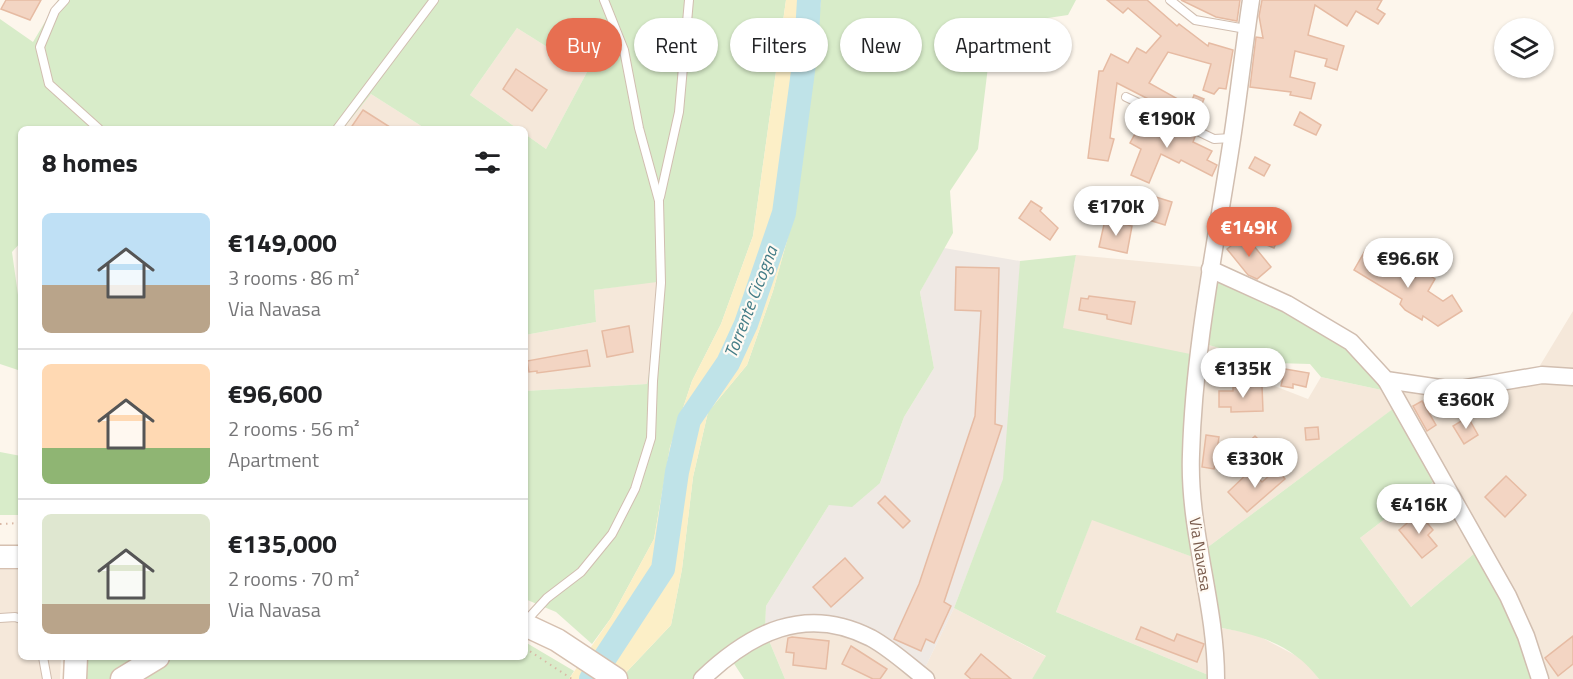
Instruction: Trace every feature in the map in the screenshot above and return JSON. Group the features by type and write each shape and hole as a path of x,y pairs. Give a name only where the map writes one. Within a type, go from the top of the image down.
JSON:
{"main road":[{"path":"0,557 18,557"},
{"path":"528,625 558,640 616,679"},
{"path":"75,679 76,660"},
{"path":"122,679 153,660"}],"street":[{"name":"Via Navasa","path":"1216,679 1211,619 1191,477 1200,342 1251,0"},
{"path":"1210,269 1287,303 1351,342 1386,380 1508,596 1526,636 1540,679"},
{"path":"1386,380 1454,390 1542,375 1573,377"},
{"path":"702,679 734,651 762,633 775,628 810,624 840,627 869,638 926,679"}],"lane":[{"path":"65,0 55,12 40,47 49,84 96,126"},
{"path":"339,126 434,0"},
{"path":"528,620 547,598 581,572 612,534 635,489 651,438 661,282 659,201 639,128 624,50 604,0"},
{"path":"659,201 679,112 689,0"},
{"path":"1170,0 1195,20 1246,29"},
{"path":"1126,97 1214,139 1232,138"},
{"path":"0,618 18,618"},
{"path":"44,660 47,679"}],"path":[{"path":"0,524 18,523"},
{"path":"528,650 572,679"}],"shaded area":[{"path":"517,28 546,46 546,72 587,72 546,149 528,136 528,126 514,126 470,95"},
{"path":"371,94 421,126 345,126"},
{"path":"944,248 1020,261 1018,441 954,608 920,678 877,646 846,632 765,631 766,606 829,505 880,483 904,417 934,368 920,292"},
{"path":"1076,255 1213,268 1201,343 1275,363 1272,385 1308,399 1321,377 1391,392 1493,392 1530,382 1573,311 1573,679 1536,679 1476,552 1411,607 1360,538 1437,479 1397,406 1204,550 1062,328"},
{"path":"665,280 647,384 528,391 528,334 596,322 594,290"},
{"path":"1092,519 1198,559 1216,627 1255,634 1306,661 1319,679 1218,679 1056,612"},
{"path":"0,570 18,570 18,660 61,660 60,679 0,679"},
{"path":"954,608 1047,657 1032,679 785,679 765,631 846,632 877,646 920,678"}],"green space":[{"path":"58,0 786,0 783,18 730,18 730,72 776,72 753,236 721,324 692,381 670,447 654,539 611,618 592,644 556,612 528,600 528,391 647,384 665,281 594,290 596,322 528,334 528,136 546,149 587,72 622,72 622,18 546,18 546,46 517,28 470,95 514,126 421,126 371,94 345,126 18,126 18,245 12,252 18,295 18,370 0,364 0,19 33,42"},
{"path":"821,0 1076,0 1068,15 1048,18 934,18 934,72 987,72 978,149 950,191 953,233 920,292 934,368 904,417 880,483 852,507 829,505 766,606 765,631 785,679 744,679 731,659 706,679 620,679 671,625 682,569 693,477 708,412 747,365 773,291 796,208 812,72 828,72 828,18 819,18"},
{"path":"1076,255 1063,328 1200,356 1193,454 1204,550 1398,405 1437,479 1360,538 1411,607 1476,552 1503,596 1536,679 1319,679 1298,657 1273,642 1246,633 1216,627 1198,559 1092,520 1056,612 1218,679 1032,679 1046,656 954,608 1003,479 1020,261"},
{"path":"1213,268 1350,339 1391,392 1321,377 1310,364 1275,363 1201,343"},
{"path":"0,452 18,455 18,515 0,515"},
{"path":"528,644 574,671 569,679 81,679 83,660 528,660"}],"sand":[{"path":"786,0 821,0 819,18 783,18"},
{"path":"776,72 812,72 796,208 773,291 747,365 708,412 693,477 682,569 671,625 620,679 569,679 611,618 654,539 670,447 692,381 721,324 753,236"}],"building":[{"path":"6,0 41,0 30,20 1,9"},
{"path":"1107,0 1147,0 1177,26 1179,24 1208,46 1209,43 1233,50 1226,89 1219,88 1214,94 1203,90 1211,64 1168,52 1149,83 1190,106 1194,95 1204,99 1199,111 1206,115 1201,126 1117,83 1110,138 1114,139 1108,161 1088,158 1099,71 1103,71 1111,54 1128,63 1137,48 1146,53 1161,36 1128,8 1123,13"},
{"path":"1181,0 1240,0 1237,21 1216,17"},
{"path":"1262,0 1382,0 1377,9 1385,14 1378,24 1356,11 1347,26 1315,5 1308,35 1344,46 1337,70 1325,66 1327,59 1295,51 1290,77 1315,83 1311,99 1290,95 1291,92 1250,87 1256,37 1263,38 1259,16"},
{"path":"516,69 547,90 532,111 503,89"},
{"path":"363,110 388,126 352,126"},
{"path":"1300,112 1321,125 1316,135 1294,125"},
{"path":"1146,114 1195,137 1193,142 1212,151 1207,160 1217,165 1212,176 1181,160 1179,163 1161,154 1149,183 1131,175 1141,149 1130,143"},
{"path":"1255,157 1270,165 1264,176 1249,168"},
{"path":"1143,193 1172,202 1165,225 1136,216"},
{"path":"1031,201 1042,208 1040,211 1058,228 1050,240 1019,218"},
{"path":"1105,220 1132,226 1127,253 1099,247"},
{"path":"1262,231 1278,238 1274,248 1257,241"},
{"path":"1245,235 1271,267 1257,279 1248,275 1227,249"},
{"path":"1366,249 1415,278 1420,269 1435,279 1428,291 1443,301 1452,295 1462,311 1438,326 1423,316 1422,320 1405,310 1400,304 1402,299 1354,270"},
{"path":"956,267 999,268 995,424 1002,426 944,602 951,606 934,643 926,639 921,651 894,639 919,584 975,416 981,311 955,310"},
{"path":"1089,296 1135,302 1131,324 1107,319 1107,315 1079,310 1081,298 1088,299"},
{"path":"629,326 633,352 607,357 602,331"},
{"path":"587,350 590,366 537,373 537,371 529,372 528,361"},
{"path":"1285,369 1309,373 1306,387 1293,384 1293,388 1281,386"},
{"path":"1262,386 1263,411 1231,412 1231,407 1219,407 1219,391 1233,391 1233,387"},
{"path":"1422,401 1436,425 1427,431 1413,406"},
{"path":"1468,417 1478,435 1464,444 1453,426"},
{"path":"1318,427 1319,439 1306,440 1305,428"},
{"path":"1206,435 1219,437 1214,469 1202,467"},
{"path":"1255,436 1263,444 1263,449 1253,457 1243,447"},
{"path":"1277,469 1285,479 1247,512 1228,492 1251,470 1262,482"},
{"path":"1506,476 1526,495 1505,517 1485,497"},
{"path":"885,496 910,521 903,528 878,503"},
{"path":"1419,513 1433,530 1428,535 1437,546 1422,558 1399,530"},
{"path":"845,558 863,578 831,607 813,587"},
{"path":"1141,627 1174,641 1177,634 1204,644 1197,662 1136,639"},
{"path":"1573,636 1573,664 1558,676 1545,658"},
{"path":"788,638 829,641 826,669 793,665 794,653 786,652"},
{"path":"851,646 887,669 880,679 873,679 842,664"},
{"path":"981,654 1011,679 971,679 965,674"}],"waterway":[{"name":"Torrente Cicogna","path":"591,679 663,569 677,472 689,420 728,363 746,324 784,213 806,49 809,0"}]}
